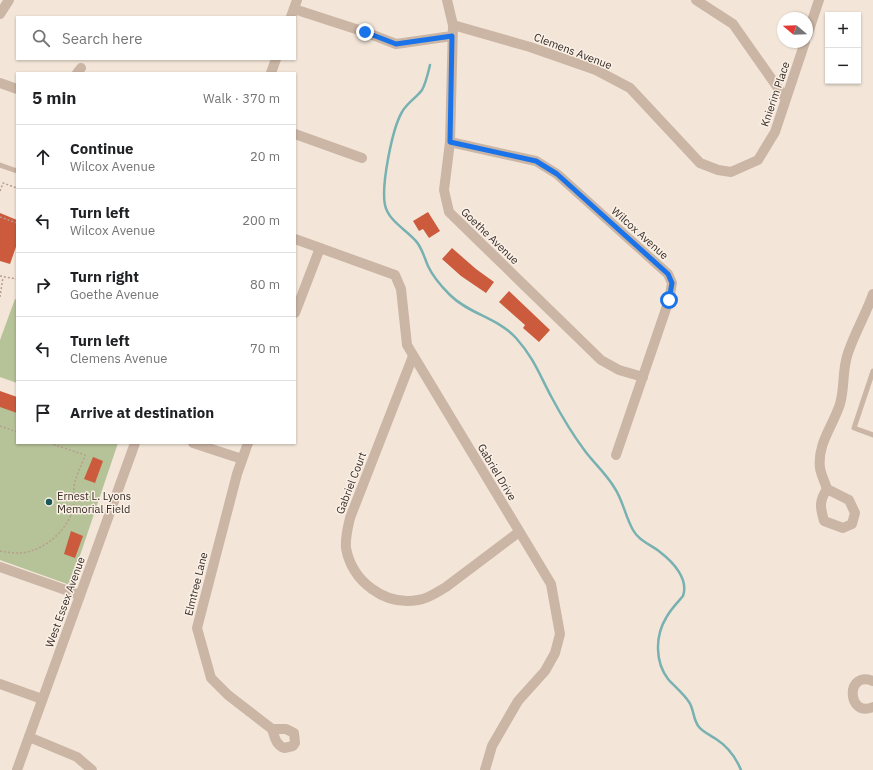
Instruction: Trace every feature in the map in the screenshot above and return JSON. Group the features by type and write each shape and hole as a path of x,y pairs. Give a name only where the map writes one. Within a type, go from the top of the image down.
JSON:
{"street":[{"path":"0,14 9,0"},
{"name":"Goethe Avenue","path":"447,0 453,25 450,142 444,190 449,212 600,360 620,370 643,377"},
{"path":"696,0 733,24 785,98"},
{"path":"813,19 820,0"},
{"path":"294,9 365,32 396,44 452,36"},
{"name":"Clemens Avenue","path":"453,25 596,70 630,88 700,163"},
{"name":"Knierim Place","path":"700,163 718,170 731,172 758,160 775,132 785,98 803,48"},
{"path":"271,72 276,60"},
{"path":"0,83 16,89"},
{"path":"296,134 362,158"},
{"name":"Wilcox Avenue","path":"450,142 536,161 557,174 668,274 672,283 669,300 616,455"},
{"name":"Gabriel Drive","path":"296,239 395,275 401,289 407,346 551,584 560,634 555,653 545,671 518,701 492,746 485,770"},
{"path":"296,310 320,248"},
{"path":"827,489 820,468 822,447 840,404 844,385 845,363 848,352 868,310 873,294"},
{"name":"Gabriel Court","path":"413,356 350,518 346,532 346,546 350,563 360,578 371,590 387,598 418,600 433,595 446,587 519,532"},
{"name":"West Essex Avenue","path":"16,770 135,444"},
{"path":"196,444 242,459"},
{"name":"Elmtree Lane","path":"248,444 237,474 197,628 211,678 228,695 272,729"},
{"path":"0,567 80,594"},
{"path":"873,681 864,680 858,682 852,691 852,697 859,706 864,708 873,707"},
{"path":"0,684 42,699"},
{"path":"29,737 77,757 92,770"}],"lane":[{"path":"0,165 16,171"},
{"path":"873,371 854,428 873,435"}],"path":[{"path":"0,191 3,183 16,188"},
{"path":"0,217 16,223"},
{"path":"0,276 16,279"},
{"path":"0,297 3,277"},
{"path":"0,426 16,432"},
{"path":"0,551 19,553 36,550 55,537 67,524 72,512 75,498 74,486 85,455 52,444"}],"green space":[{"path":"15,299 16,383 0,377 0,340"},
{"name":"Ernest L. Lyons Memorial Field","path":"0,398 16,404 16,444 118,444 70,585 0,560"}],"building":[{"path":"428,212 440,231 429,238 423,229 419,231 413,221"},
{"path":"0,213 16,220 16,247 10,264 0,261"},
{"path":"452,248 476,269 494,282 486,293 461,276 442,259"},
{"path":"509,291 550,330 539,342 523,328 525,325 499,302"},
{"path":"0,391 16,397 16,413 0,407"},
{"path":"93,457 103,461 95,483 84,479"},
{"path":"71,531 83,536 75,558 64,554"}],"waterway":[{"path":"430,65 422,90 404,109 398,120 391,144 386,172 384,196 387,210 393,220 417,243 432,274 450,295 466,307 509,331 522,345 572,432 617,492 635,534 665,556 679,571 684,583 683,596 662,625 658,641 661,665 668,679 689,702 699,727 727,749 737,761 741,770"}],"place":[{"name":"Ernest L. Lyons Memorial Field","path":"49,502"}],"route":[{"path":"365,32 396,44 452,36 450,142 536,161 557,174 668,274 672,283 669,300"}]}
